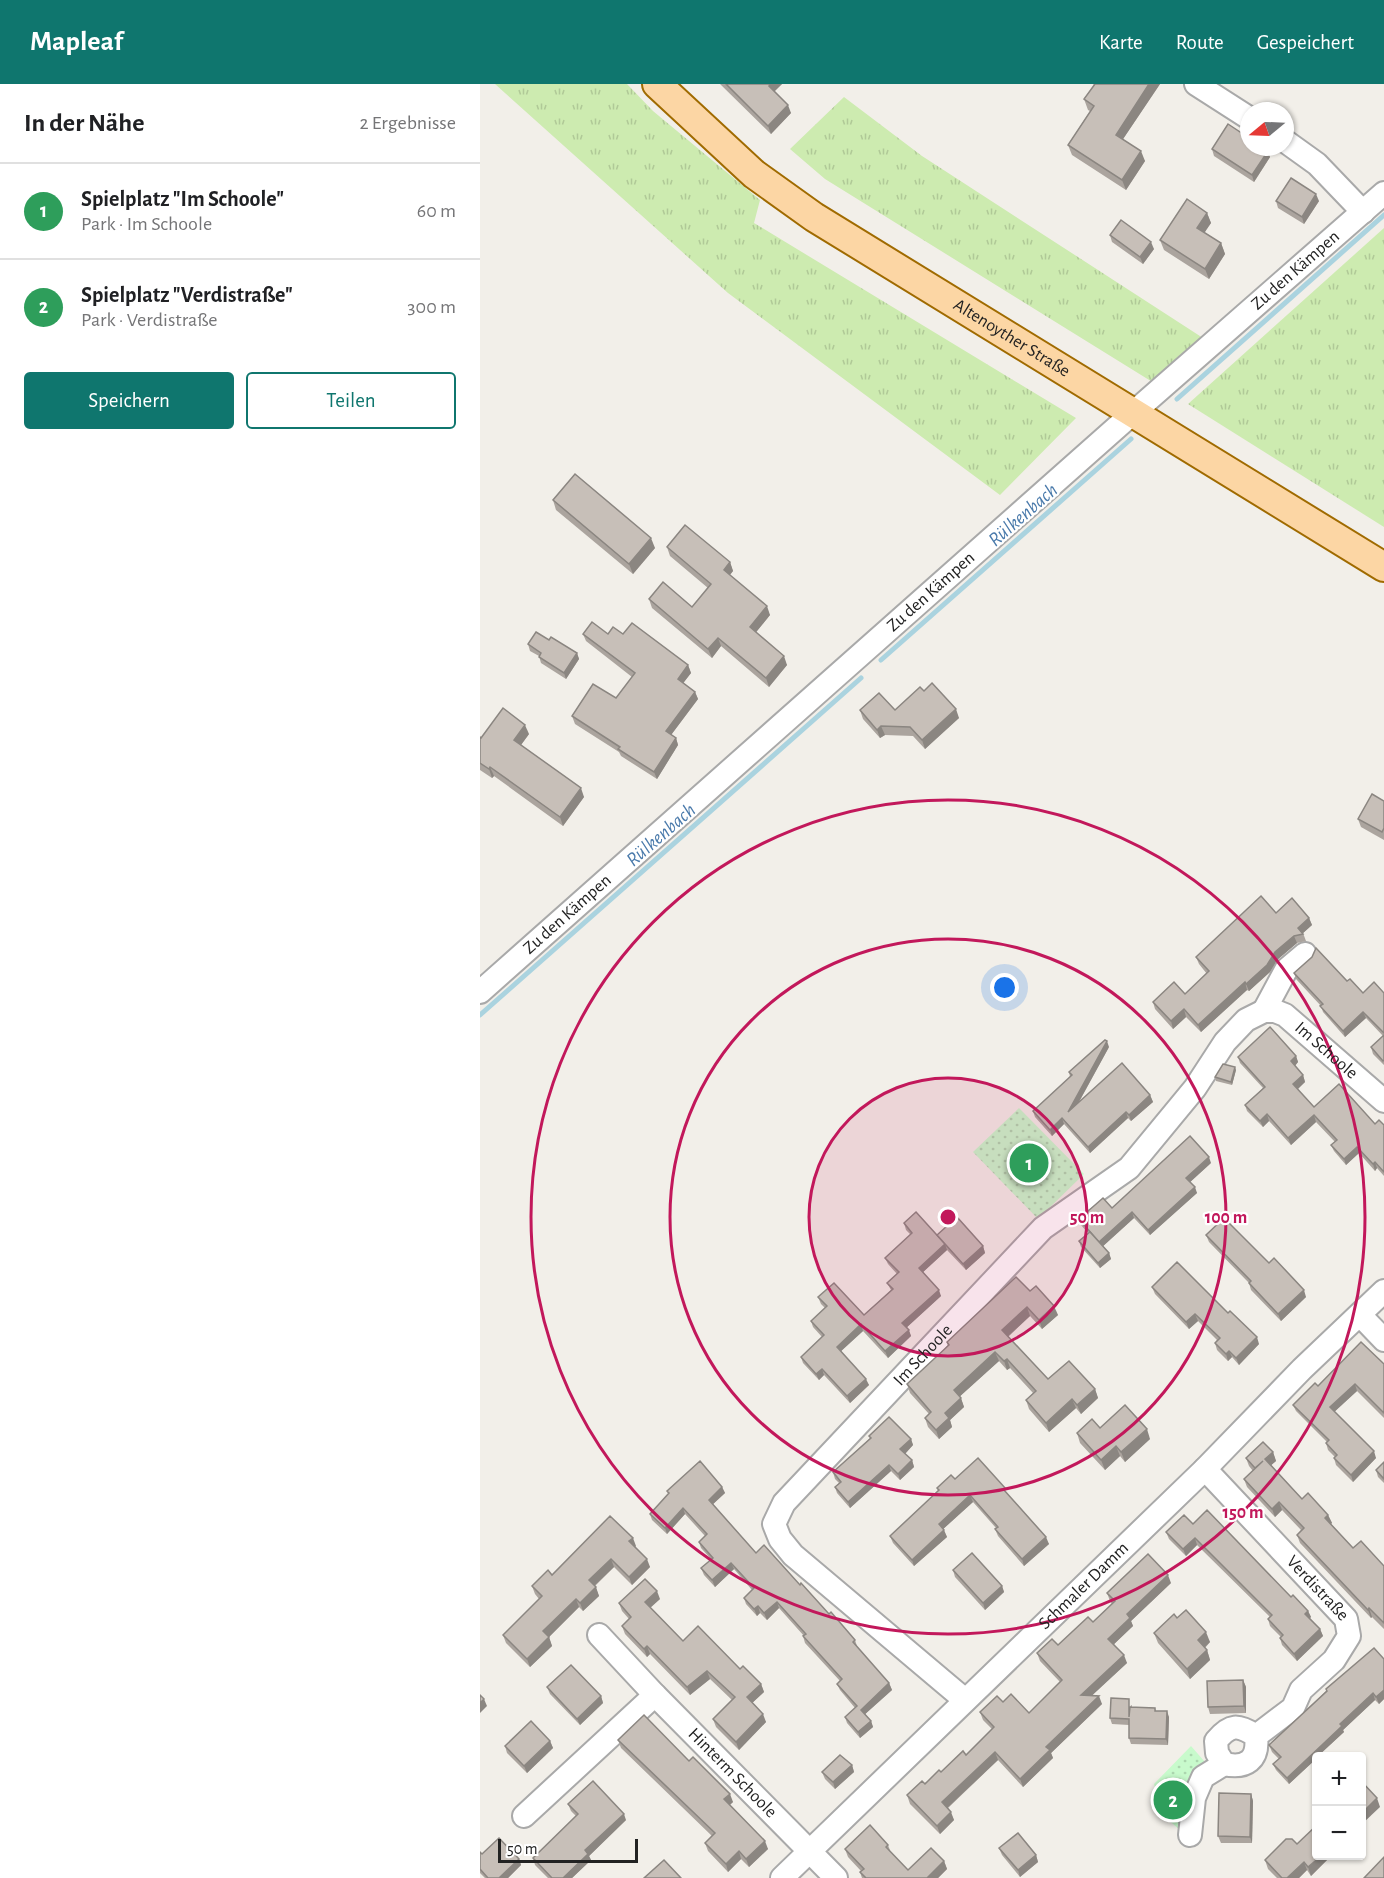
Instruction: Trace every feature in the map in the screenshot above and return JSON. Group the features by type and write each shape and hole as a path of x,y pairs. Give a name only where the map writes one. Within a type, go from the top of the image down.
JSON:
{"main road":[{"name":"Altenoyther Straße","path":"657,84 722,145 783,196 814,217 1384,567"}],"street":[{"path":"1196,84 1240,112"},
{"path":"1294,147 1317,164 1363,212"},
{"name":"Zu den Kämpen","path":"480,992 1384,193"},
{"name":"Im Schoole","path":"1264,1011 1286,970 1305,954"},
{"name":"Im Schoole","path":"966,1700 793,1555 780,1539 774,1524 784,1503 1043,1227 1129,1168 1195,1088 1225,1042 1246,1020 1264,1011 1275,1011 1285,1015 1384,1101"},
{"name":"Schmaler Damm","path":"782,1878 1205,1469 1302,1369 1384,1291"},
{"path":"1360,1315 1384,1340"},
{"name":"Verdistraße","path":"1205,1469 1346,1619 1349,1636 1334,1660 1301,1690 1293,1708 1256,1736"},
{"name":"Hinterm Schoole","path":"599,1635 655,1695 837,1878"},
{"path":"524,1816 655,1695"},
{"path":"1190,1835 1194,1798 1203,1777 1224,1764 1242,1766 1250,1760 1256,1752 1256,1736 1245,1729 1236,1727 1224,1731 1216,1741 1217,1753 1224,1764"}],"green space":[{"path":"495,84 627,84 653,111 760,200 754,223 1076,418 1000,495 728,293"},
{"path":"844,97 922,156 1203,338 1154,383 825,179 790,149"},
{"path":"1384,228 1384,527 1188,404"},
{"path":"1019,1108 1084,1174 1038,1219 973,1152"},
{"path":"1191,1746 1205,1762 1186,1783 1186,1828 1181,1831 1164,1816 1154,1784"}],"building":[{"path":"726,84 770,84 769,86 788,105 768,126"},
{"path":"1095,84 1149,84 1116,135 1141,151 1122,180 1068,145 1094,106 1084,99"},
{"path":"1228,124 1240,132 1240,156 1265,156 1252,175 1212,149"},
{"path":"1291,178 1316,194 1302,217 1276,201"},
{"path":"1187,199 1207,213 1197,228 1221,243 1205,269 1160,240"},
{"path":"1121,220 1151,242 1140,257 1110,235"},
{"path":"575,474 651,538 629,564 553,500"},
{"path":"685,525 730,562 724,570 767,606 750,627 784,656 766,678 718,638 708,649 649,599 663,582 692,607 711,584 667,547"},
{"path":"592,622 608,634 613,627 623,634 632,623 688,665 678,679 695,692 666,731 676,738 654,772 572,716 593,684 616,698 635,673 583,634"},
{"path":"536,632 549,640 551,637 577,653 564,673 539,657 541,653 528,644"},
{"path":"932,683 956,709 922,740 910,727 881,726 877,730 860,710 879,693 895,710 920,687 924,691"},
{"path":"503,708 525,725 514,740 581,788 560,817 490,767 489,769 480,763 480,737"},
{"path":"1372,794 1384,801 1382,832 1358,819"},
{"path":"1261,896 1276,913 1292,898 1309,918 1298,928 1303,934 1294,936 1275,952 1267,965 1198,1025 1184,1009 1171,1021 1153,1002 1174,982 1185,994 1209,971 1196,957"},
{"path":"1316,948 1347,981 1350,979 1363,993 1374,982 1384,993 1384,1033 1363,1012 1343,1031 1320,1006 1323,1004 1294,973 1312,957"},
{"path":"1270,1027 1296,1056 1291,1061 1303,1075 1293,1084 1314,1107 1339,1084 1375,1124 1379,1120 1384,1125 1384,1172 1357,1147 1344,1159 1331,1145 1337,1140 1314,1115 1288,1138 1267,1114 1260,1121 1245,1105 1265,1087 1238,1057"},
{"path":"1384,1035 1384,1060 1383,1061 1371,1047"},
{"path":"1105,1040 1107,1041 1068,1112 1122,1063 1150,1095 1129,1115 1126,1112 1088,1147 1062,1118 1050,1130 1033,1111 1072,1075 1069,1072"},
{"path":"1223,1064 1235,1067 1231,1082 1215,1077"},
{"path":"1190,1136 1209,1157 1186,1178 1195,1187 1148,1230 1132,1212 1099,1242 1079,1219 1103,1198 1112,1208"},
{"path":"916,1212 945,1244 919,1268 939,1290 902,1323 909,1330 885,1351 861,1324 837,1347 866,1379 847,1396 822,1369 816,1374 801,1357 824,1335 811,1321 827,1306 818,1297 834,1283 864,1315 893,1289 887,1283 899,1272 885,1258 912,1233 904,1223"},
{"path":"957,1217 983,1246 963,1264 937,1235"},
{"path":"1224,1218 1269,1263 1274,1258 1304,1290 1278,1314 1249,1283 1251,1281 1206,1235"},
{"path":"1090,1232 1109,1253 1098,1263 1079,1241"},
{"path":"1177,1262 1228,1313 1230,1311 1257,1337 1236,1358 1229,1351 1226,1354 1215,1343 1220,1338 1195,1314 1186,1322 1152,1287"},
{"path":"1016,1277 1030,1291 1036,1286 1054,1306 1039,1320 1027,1307 1002,1330 1048,1379 1069,1361 1095,1389 1077,1405 1072,1399 1046,1423 1026,1400 1036,1391 1007,1359 1004,1361 995,1352 954,1390 961,1398 945,1413 949,1418 936,1430 925,1418 931,1412 907,1384 949,1345 947,1342"},
{"path":"1361,1342 1384,1364 1384,1413 1355,1384 1330,1407 1374,1451 1351,1475 1334,1458 1337,1455 1326,1443 1329,1440 1293,1405 1315,1383 1318,1386"},
{"path":"1125,1405 1147,1429 1121,1452 1116,1446 1101,1460 1077,1433 1092,1419 1100,1428"},
{"path":"889,1417 911,1439 900,1449 912,1460 898,1474 889,1465 848,1502 835,1487 841,1482 833,1472 871,1438 869,1436"},
{"path":"1263,1442 1273,1452 1265,1459 1302,1499 1308,1493 1328,1515 1325,1518 1353,1548 1361,1541 1384,1566 1384,1623 1369,1608 1368,1610 1297,1535 1304,1528 1279,1502 1272,1509 1244,1479 1263,1461 1255,1468 1246,1458"},
{"path":"978,1458 1046,1537 1022,1559 995,1529 998,1527 970,1495 939,1524 944,1530 912,1560 890,1536 939,1490 937,1488 951,1475 955,1479"},
{"path":"700,1461 722,1487 709,1500 756,1553 764,1545 829,1614 831,1612 855,1640 853,1642 889,1683 861,1710 871,1721 858,1732 845,1717 857,1706 837,1684 842,1679 803,1636 806,1634 777,1602 764,1613 758,1606 754,1609 744,1598 754,1588 731,1563 712,1580 701,1568 713,1558 699,1542 707,1534 683,1508 665,1528 650,1514 669,1493 667,1491"},
{"path":"1384,1462 1384,1479 1376,1470"},
{"path":"1207,1510 1291,1597 1293,1595 1308,1611 1305,1614 1320,1629 1294,1654 1280,1638 1283,1635 1268,1619 1272,1615 1195,1538 1183,1549 1166,1532 1184,1515 1193,1524"},
{"path":"610,1516 633,1538 629,1541 647,1559 629,1577 611,1559 589,1580 596,1587 580,1603 576,1599 543,1631 549,1637 527,1659 503,1635 542,1596 532,1586 548,1570 552,1575"},
{"path":"972,1553 1002,1586 983,1603 953,1570"},
{"path":"1148,1554 1168,1575 1127,1614 1130,1618 1108,1639 1124,1655 1081,1695 1099,1696 1046,1747 1050,1750 1020,1779 995,1752 942,1802 951,1812 937,1826 907,1795 922,1781 925,1784 939,1770 941,1772 963,1751 966,1755 994,1727 980,1712 997,1696 1003,1702 1011,1694 1029,1713 1062,1680 1037,1653 1052,1639 1058,1645 1088,1617 1093,1622 1115,1601 1107,1593"},
{"path":"645,1579 657,1591 645,1602 683,1641 698,1626 740,1669 743,1666 761,1684 747,1697 763,1714 736,1742 713,1719 735,1697 707,1671 687,1687 647,1646 644,1649 622,1626 631,1617 619,1603"},
{"path":"1186,1610 1206,1632 1198,1640 1207,1650 1187,1669 1154,1633 1174,1614 1177,1618"},
{"path":"1374,1648 1384,1659 1384,1690 1376,1697 1373,1693 1287,1778 1273,1764 1281,1757 1269,1745 1327,1691 1326,1689"},
{"path":"571,1665 601,1696 577,1719 547,1687"},
{"path":"1243,1680 1244,1706 1208,1707 1207,1681"},
{"path":"1111,1698 1129,1699 1129,1717 1130,1707 1167,1711 1166,1739 1129,1738 1129,1719 1110,1718"},
{"path":"644,1715 689,1761 693,1757 730,1794 724,1799 765,1841 746,1859 739,1851 726,1864 705,1843 715,1833 618,1740"},
{"path":"531,1721 550,1741 524,1766 505,1746"},
{"path":"840,1755 852,1765 833,1782 822,1772"},
{"path":"593,1781 624,1814 585,1850 588,1854 563,1878 552,1878 533,1858 578,1814 568,1804"},
{"path":"1366,1786 1377,1798 1366,1809"},
{"path":"1219,1793 1251,1794 1250,1837 1218,1836"},
{"path":"870,1825 888,1845 886,1847 908,1870 931,1848 944,1861 927,1878 866,1878 860,1872 864,1869 845,1849"},
{"path":"1312,1830 1312,1860 1316,1860 1308,1867 1304,1862 1287,1878 1282,1878 1265,1860 1286,1839 1292,1839 1297,1844"},
{"path":"1018,1833 1036,1855 1018,1870 999,1848"},
{"path":"499,1838 519,1859 499,1878 488,1878 480,1869 480,1852 482,1854"},
{"path":"1384,1857 1384,1878 1364,1878"},
{"path":"664,1860 681,1878 644,1878"}],"waterway":[{"name":"Rülkenbach","path":"1177,399 1384,215"},
{"name":"Rülkenbach","path":"881,660 1131,439"},
{"name":"Rülkenbach","path":"480,1015 861,678"}],"place":[{"name":"Spielplatz \"Im Schoole\"","path":"1029,1163"},
{"name":"Spielplatz \"Verdistraße\"","path":"1173,1800"}]}
